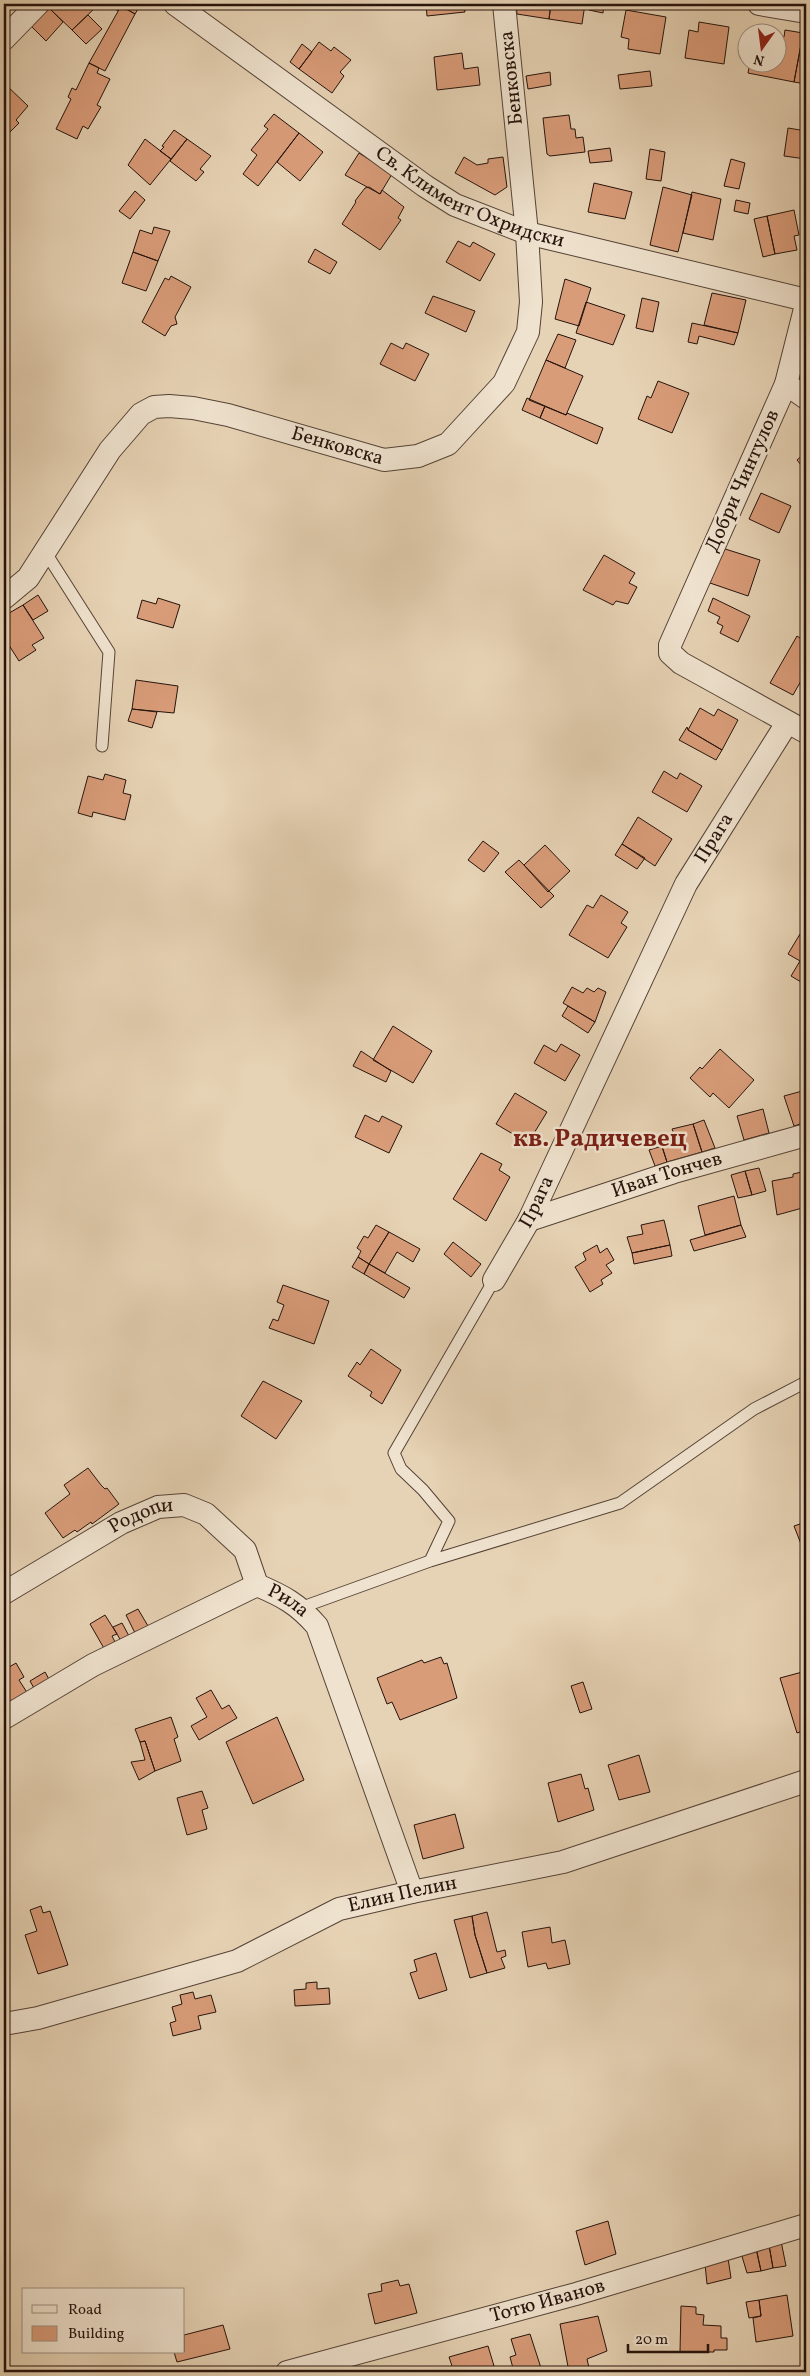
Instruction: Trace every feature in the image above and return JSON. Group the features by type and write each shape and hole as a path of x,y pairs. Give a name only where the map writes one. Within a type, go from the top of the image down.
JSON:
{"street":[{"path":"4,39 38,4"},
{"name":"Св. Климент Охридски","path":"175,4 425,186 455,205 527,233 806,300"},
{"name":"Бенковска","path":"4,598 28,578 46,553 110,450 141,414 154,407 185,407 228,415 384,460 418,456 448,444 504,383 528,332 531,302 527,233 504,4"},
{"path":"759,4 806,12"},
{"name":"Добри Чинтулов","path":"797,727 681,663 670,653 672,636 786,384 806,305"},
{"path":"786,384 806,398"},
{"name":"Прага","path":"494,1280 529,1220 686,884 797,727"},
{"name":"Иван Тончев","path":"529,1220 674,1172 806,1135"},
{"name":"Родопи","path":"4,1593 122,1523 158,1507 184,1505 206,1514 245,1550 257,1585"},
{"name":"Рила","path":"4,1718 93,1665 257,1585 282,1595 300,1608 317,1626 412,1892"},
{"name":"Елин Пелин","path":"4,2024 38,2018 237,1961 339,1910 412,1892 563,1862 806,1780"},
{"name":"Тотю Иванов","path":"287,2372 576,2294 806,2225"}],"lane":[{"path":"46,553 109,652 102,746"},
{"name":"Прага","path":"430,1561 449,1521 423,1490 401,1469 394,1453 494,1280"},
{"path":"300,1608 430,1561 620,1503 754,1409 806,1382"}],"building":[{"path":"51,4 99,4 72,30 48,7"},
{"path":"108,4 123,4 118,11"},
{"path":"123,4 141,4 135,14 121,6"},
{"path":"426,4 464,4 465,12 427,16"},
{"path":"516,4 551,4 549,19 517,14"},
{"path":"551,4 585,4 582,24 549,19"},
{"path":"591,4 604,4 603,13 589,10"},
{"path":"121,6 135,14 105,71 89,63"},
{"path":"48,7 63,22 46,41 30,25"},
{"path":"626,10 666,17 660,54 628,49 629,39 621,37"},
{"path":"88,15 102,29 86,44 72,30"},
{"path":"699,22 729,27 724,64 685,58 689,30 698,32"},
{"path":"788,30 803,33 794,82 748,73 788,72"},
{"path":"802,40 806,41 806,84 794,82"},
{"path":"319,42 331,51 334,47 351,60 340,72 344,76 332,93 299,69"},
{"path":"302,44 312,52 299,69 290,62"},
{"path":"462,53 464,69 478,67 480,85 437,90 434,57"},
{"path":"89,63 99,68 97,73 110,79 97,105 101,107 88,129 83,126 77,139 56,129 71,99 68,97 72,88 76,90"},
{"path":"650,71 652,86 620,89 618,75"},
{"path":"550,72 551,85 528,89 526,76"},
{"path":"4,83 28,106 16,120 19,123 4,138"},
{"path":"274,114 299,133 258,186 243,174 257,155 251,150 268,129 264,126"},
{"path":"569,115 571,129 575,129 576,138 583,137 585,152 550,156 547,154 543,118"},
{"path":"788,128 806,131 806,159 784,156"},
{"path":"174,130 187,139 171,159 160,151"},
{"path":"299,133 323,152 300,181 277,162"},
{"path":"145,139 171,159 150,185 128,165"},
{"path":"187,139 211,156 200,169 204,172 196,181 170,161"},
{"path":"610,148 612,161 590,163 588,151"},
{"path":"650,149 665,152 661,181 646,179"},
{"path":"359,153 392,174 380,194 345,175"},
{"path":"464,157 477,165 488,163 488,159 503,157 507,187 495,195 455,173"},
{"path":"731,159 745,163 739,189 724,186"},
{"path":"594,183 632,192 625,219 588,212"},
{"path":"369,187 380,194 382,190 404,207 398,218 401,220 380,250 342,224 355,201 365,188"},
{"path":"663,187 692,195 678,252 650,245"},
{"path":"135,191 145,200 130,219 119,211"},
{"path":"692,192 721,199 713,240 683,233"},
{"path":"736,200 750,203 748,214 734,211"},
{"path":"794,210 799,235 794,236 797,250 775,254 767,216"},
{"path":"767,216 775,254 763,257 754,219"},
{"path":"154,227 170,231 158,261 133,252 140,230 152,234"},
{"path":"458,241 470,247 473,242 495,254 480,281 446,262"},
{"path":"315,249 337,262 330,274 308,262"},
{"path":"133,252 158,261 146,291 122,283"},
{"path":"171,276 191,287 175,317 177,324 171,326 165,336 142,322 165,278 169,280"},
{"path":"565,279 591,288 579,326 555,319"},
{"path":"712,293 746,300 738,333 704,325"},
{"path":"433,296 475,311 466,332 425,313"},
{"path":"642,298 659,302 653,332 636,328"},
{"path":"586,302 625,315 613,345 576,333"},
{"path":"692,323 738,333 734,345 699,336 697,344 688,342"},
{"path":"558,334 576,340 565,368 546,360"},
{"path":"391,343 403,349 406,343 429,354 415,381 380,364"},
{"path":"804,359 806,360 806,378 798,373"},
{"path":"546,360 583,376 566,415 529,400"},
{"path":"658,381 689,393 672,433 638,419 647,396 651,398"},
{"path":"527,398 545,406 540,418 522,410"},
{"path":"545,406 603,428 597,444 540,418"},
{"path":"806,452 806,471 797,460"},
{"path":"761,493 791,506 779,533 749,519"},
{"path":"722,548 760,560 748,596 710,583"},
{"path":"604,555 635,573 629,583 637,587 628,604 616,601 613,605 583,590"},
{"path":"38,595 48,611 33,620 23,605"},
{"path":"158,598 180,605 173,628 137,618 142,600 156,604"},
{"path":"713,598 750,616 738,642 720,633 723,626 717,623 720,617 708,611"},
{"path":"23,605 44,638 32,645 36,650 19,661 5,639 7,638 4,633 4,616"},
{"path":"797,636 806,642 806,672 793,695 770,683"},
{"path":"136,680 178,686 174,713 132,709"},
{"path":"700,708 714,716 718,709 738,720 722,750 688,730"},
{"path":"132,709 157,712 152,728 128,721"},
{"path":"687,727 688,730 722,750 716,760 679,740"},
{"path":"664,771 677,779 680,773 702,786 687,812 652,792"},
{"path":"105,774 126,780 123,793 131,795 125,820 93,812 92,817 78,813 88,776 103,780"},
{"path":"638,817 672,839 655,866 622,844"},
{"path":"483,841 499,853 484,872 468,860"},
{"path":"622,844 645,858 637,869 615,855"},
{"path":"545,845 570,871 548,892 524,865"},
{"path":"519,860 554,896 541,908 505,872"},
{"path":"601,895 628,912 621,923 627,927 608,958 569,935 587,905 593,908"},
{"path":"800,934 806,938 806,985 791,976 800,961 788,954"},
{"path":"572,987 583,993 587,988 594,992 598,988 606,992 595,1022 563,1003"},
{"path":"568,1006 595,1022 588,1033 562,1016"},
{"path":"393,1026 432,1051 413,1083 373,1060"},
{"path":"561,1044 580,1055 565,1081 534,1063 544,1045 556,1052"},
{"path":"720,1049 754,1080 729,1108 713,1093 710,1097 690,1078 700,1067 702,1069"},
{"path":"361,1051 391,1071 386,1082 353,1066"},
{"path":"806,1090 806,1122 794,1126 784,1096"},
{"path":"515,1093 547,1112 528,1143 496,1124"},
{"path":"763,1109 769,1133 744,1140 737,1116"},
{"path":"365,1115 379,1122 382,1116 402,1126 389,1153 355,1137"},
{"path":"704,1120 715,1148 702,1152 693,1124"},
{"path":"693,1124 702,1152 667,1162 659,1138 674,1134 672,1129"},
{"path":"662,1146 667,1162 655,1166 649,1150"},
{"path":"481,1153 502,1164 499,1170 510,1177 486,1221 453,1199"},
{"path":"759,1168 766,1191 752,1195 745,1171"},
{"path":"745,1171 752,1195 738,1198 731,1175"},
{"path":"806,1171 806,1207 777,1215 772,1181 793,1177 793,1174"},
{"path":"734,1196 741,1225 705,1235 698,1206"},
{"path":"664,1220 670,1245 632,1253 627,1237 643,1234 641,1225"},
{"path":"376,1225 389,1232 369,1264 358,1257 361,1251 357,1248 364,1236 368,1238"},
{"path":"741,1225 746,1237 694,1251 690,1240"},
{"path":"389,1232 420,1249 413,1262 397,1252 385,1273 369,1264"},
{"path":"453,1242 481,1264 471,1277 444,1254"},
{"path":"597,1245 600,1253 607,1248 614,1260 606,1265 612,1273 601,1280 603,1284 590,1292 575,1267 586,1260 583,1253"},
{"path":"670,1245 672,1256 634,1264 632,1253"},
{"path":"358,1257 369,1264 364,1274 352,1267"},
{"path":"369,1264 410,1288 404,1298 364,1274"},
{"path":"283,1285 329,1301 314,1344 269,1328 273,1319 278,1321 284,1305 277,1302"},
{"path":"371,1349 401,1370 382,1404 370,1396 372,1392 348,1376 357,1362 360,1365"},
{"path":"263,1381 302,1401 276,1439 241,1416"},
{"path":"88,1468 119,1504 92,1524 91,1522 77,1532 75,1530 63,1538 45,1513 70,1494 64,1485"},
{"path":"806,1522 806,1557 794,1526"},
{"path":"138,1609 148,1626 135,1633 126,1615"},
{"path":"105,1615 117,1634 112,1636 116,1644 105,1650 90,1624"},
{"path":"122,1623 129,1636 121,1641 113,1627"},
{"path":"441,1657 444,1664 447,1663 457,1698 400,1720 392,1702 387,1704 377,1678 422,1660 424,1663"},
{"path":"16,1663 24,1677 19,1680 28,1694 6,1706 4,1703 4,1670"},
{"path":"806,1671 806,1730 797,1733 780,1678"},
{"path":"45,1672 50,1681 35,1690 30,1681"},
{"path":"583,1682 592,1709 580,1713 571,1686"},
{"path":"211,1690 222,1709 229,1705 237,1718 199,1740 191,1726 207,1717 196,1698"},
{"path":"171,1717 178,1737 174,1739 181,1761 155,1771 145,1741 140,1742 135,1729"},
{"path":"277,1717 304,1780 253,1804 226,1742"},
{"path":"145,1741 155,1771 139,1780 131,1762 145,1760 140,1742"},
{"path":"639,1755 650,1792 619,1800 608,1765"},
{"path":"581,1774 585,1789 588,1788 594,1810 558,1822 548,1783"},
{"path":"202,1791 208,1808 202,1810 207,1829 187,1835 177,1798"},
{"path":"455,1814 464,1848 423,1859 414,1825"},
{"path":"41,1906 43,1913 50,1911 68,1965 38,1974 25,1935 37,1931 30,1910"},
{"path":"487,1912 497,1952 505,1950 506,1956 501,1958 505,1968 487,1973 475,1935 472,1916"},
{"path":"472,1916 475,1935 487,1973 470,1978 454,1920"},
{"path":"550,1927 552,1943 565,1940 570,1964 548,1969 546,1963 528,1967 522,1932"},
{"path":"436,1953 447,1990 419,1999 410,1973 417,1971 414,1960"},
{"path":"317,1982 317,1989 329,1988 330,2004 295,2006 294,1990 306,1989 306,1983"},
{"path":"193,1992 195,1999 211,1995 216,2012 198,2016 201,2029 173,2036 170,2023 176,2021 172,2007 182,2004 180,1995"},
{"path":"608,2221 616,2254 585,2265 576,2231"},
{"path":"781,2241 786,2266 773,2268 769,2245"},
{"path":"769,2245 773,2268 761,2271 756,2248"},
{"path":"756,2248 761,2271 747,2273 741,2253"},
{"path":"728,2258 731,2278 707,2284 705,2264"},
{"path":"398,2280 400,2286 409,2284 417,2313 375,2324 368,2294 382,2291 381,2284"},
{"path":"787,2295 793,2336 756,2342 753,2318 761,2316 759,2300"},
{"path":"759,2300 761,2316 749,2318 746,2302"},
{"path":"681,2306 696,2307 696,2314 704,2315 703,2325 721,2326 721,2338 727,2338 727,2350 680,2352"},
{"path":"598,2316 607,2351 587,2359 590,2372 569,2372 560,2324"},
{"path":"223,2325 230,2349 177,2362 175,2354 185,2354 185,2335"},
{"path":"530,2334 541,2368 536,2370 536,2372 514,2372 510,2357 516,2355 511,2339"},
{"path":"488,2346 494,2366 480,2370 481,2372 454,2372 449,2357"}],"district":[{"name":"кв. Радичевец","path":"600,1139"}]}
